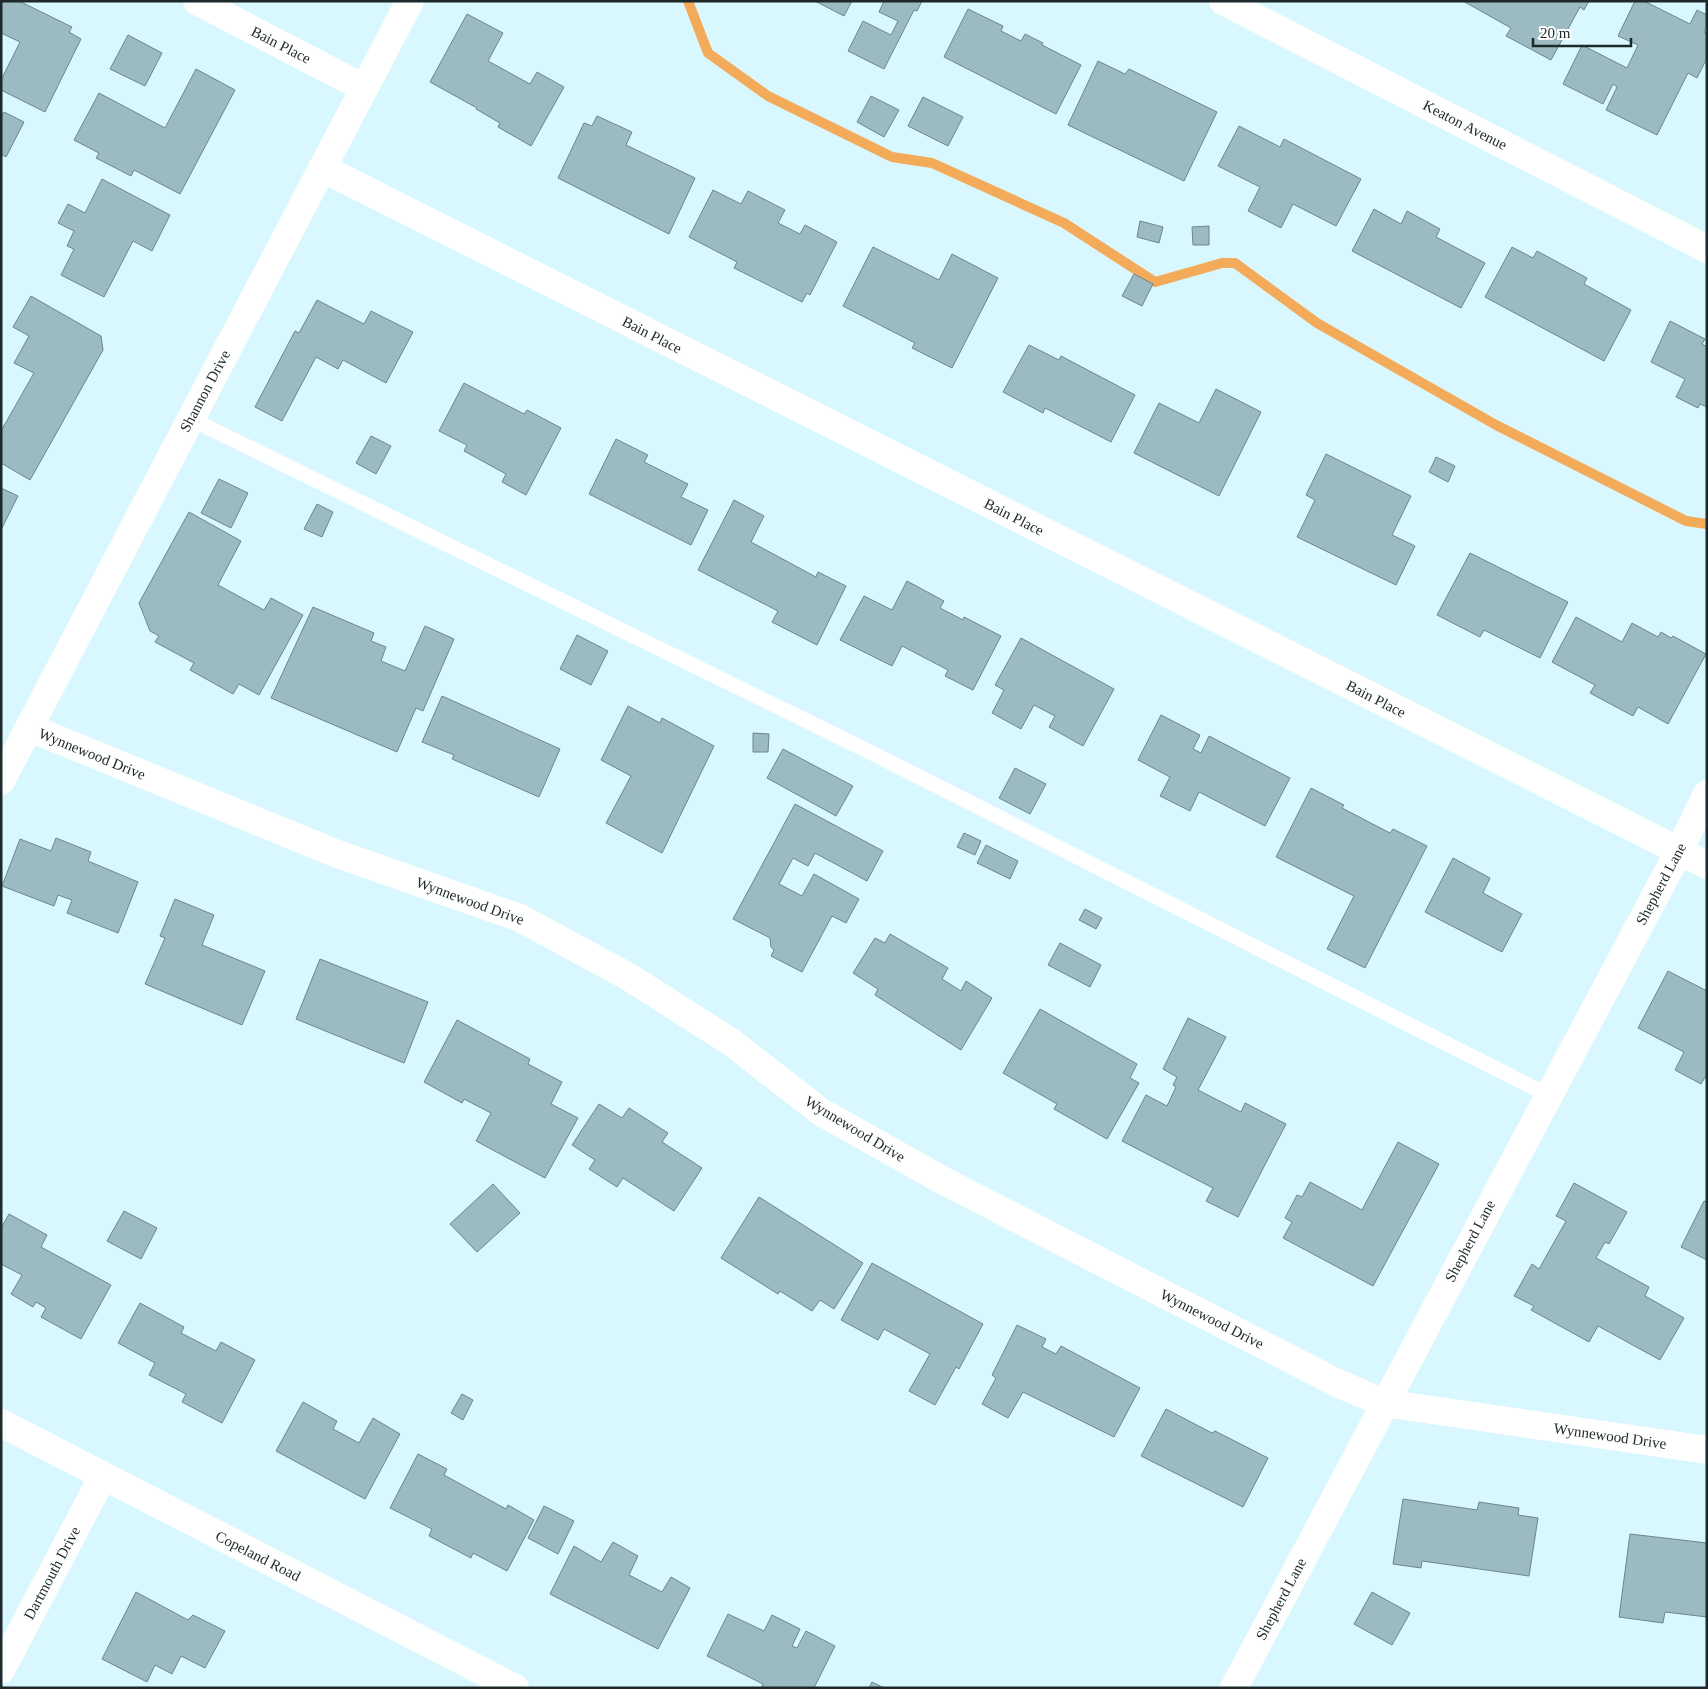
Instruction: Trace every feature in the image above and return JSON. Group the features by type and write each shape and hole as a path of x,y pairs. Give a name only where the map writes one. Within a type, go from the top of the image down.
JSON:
{"street":[{"name":"Bain Place","path":"197,1 364,88"},
{"name":"Shannon Drive","path":"1,782 410,1"},
{"name":"Keaton Avenue","path":"1223,1 1707,249"},
{"name":"Bain Place","path":"322,168 1707,865"},
{"name":"Wynnewood Drive","path":"30,728 335,853 520,918 629,977 731,1042 821,1112 942,1180 1337,1383 1384,1403 1707,1450"},
{"name":"Shepherd Lane","path":"1234,1688 1679,851 1707,794"},
{"name":"Copeland Road","path":"1,1423 515,1688"},
{"name":"Dartmouth Drive","path":"1,1670 103,1476"}],"lane":[{"path":"191,419 868,751 1548,1096"}],"building":[{"path":"1,1 19,1 72,27 69,32 81,39 45,112 1,90 1,80 20,42 1,33"},
{"path":"815,1 852,1 844,16"},
{"path":"884,1 922,1 917,11 914,10 884,69 848,51 863,21 891,35 898,21 879,12"},
{"path":"1463,1 1589,1 1584,10 1580,7 1551,60 1506,36 1511,28"},
{"path":"1635,1 1644,1 1690,24 1697,10 1707,15 1707,26 1704,32 1707,34 1707,58 1697,78 1688,73 1657,135 1606,110 1617,87 1613,84 1603,104 1563,84 1582,45 1627,68 1638,45 1618,36"},
{"path":"968,9 1003,26 1001,31 1021,41 1025,34 1081,65 1056,114 944,57"},
{"path":"467,14 503,33 488,61 530,84 537,72 564,87 531,146 498,127 500,123 477,108 430,82"},
{"path":"128,35 162,53 145,86 110,69"},
{"path":"1098,61 1125,74 1129,69 1217,112 1184,181 1068,125"},
{"path":"196,69 235,90 180,194 134,170 131,176 96,158 99,153 74,140 99,93 165,128"},
{"path":"871,96 899,110 884,137 857,122"},
{"path":"923,97 963,117 948,146 908,126"},
{"path":"4,112 24,122 6,157 1,154 1,118"},
{"path":"597,116 632,132 626,145 695,178 669,234 558,178 584,123 592,126"},
{"path":"1239,126 1280,147 1284,139 1361,179 1336,226 1293,204 1281,228 1248,211 1260,187 1218,166"},
{"path":"102,179 170,215 152,251 133,241 104,297 61,275 74,249 67,246 74,231 58,223 68,204 85,213"},
{"path":"713,190 741,204 748,191 785,210 778,223 800,234 805,225 837,242 810,295 807,293 802,302 734,268 737,262 689,237"},
{"path":"1374,209 1401,224 1407,211 1440,229 1436,237 1485,263 1461,308 1352,251"},
{"path":"1140,221 1163,227 1159,243 1137,237"},
{"path":"1209,226 1209,245 1193,245 1192,227"},
{"path":"873,247 939,280 952,254 998,278 952,368 912,348 915,343 843,306"},
{"path":"1512,247 1533,258 1537,251 1587,278 1584,284 1631,310 1604,361 1485,297"},
{"path":"1134,274 1153,284 1142,306 1122,296"},
{"path":"31,296 101,336 103,350 30,480 1,463 1,431 34,373 14,363 29,336 13,327"},
{"path":"317,300 364,324 371,311 413,332 386,383 343,360 338,369 316,357 282,421 255,407 295,331 299,333"},
{"path":"1670,321 1705,339 1702,344 1707,347 1707,407 1700,404 1698,408 1676,397 1685,379 1651,362"},
{"path":"1029,345 1059,360 1061,356 1135,395 1111,442 1045,408 1043,413 1003,392"},
{"path":"464,383 524,414 527,410 561,428 526,495 502,482 506,474 464,451 467,445 439,431"},
{"path":"1216,389 1261,412 1219,496 1134,453 1159,403 1199,423"},
{"path":"371,436 391,446 376,474 356,463"},
{"path":"616,439 648,455 644,462 688,484 681,497 708,510 691,545 589,494"},
{"path":"1326,454 1411,496 1392,535 1415,546 1396,585 1297,537 1315,500 1306,495"},
{"path":"1436,457 1455,466 1448,482 1429,472"},
{"path":"219,479 248,493 231,528 201,513"},
{"path":"1,488 18,496 1,530"},
{"path":"734,500 764,516 751,542 816,577 818,572 846,586 817,645 772,622 778,611 698,570"},
{"path":"317,504 333,512 322,537 304,529"},
{"path":"189,512 241,541 218,585 264,610 271,598 303,615 259,695 239,684 233,694 190,670 194,663 155,642 159,636 150,631 139,603"},
{"path":"1470,553 1568,602 1540,658 1484,630 1480,637 1437,615"},
{"path":"907,581 944,601 940,608 963,620 964,617 1001,636 973,690 945,676 948,670 902,646 892,666 840,640 864,596 892,610"},
{"path":"313,607 374,633 371,641 386,647 381,661 405,671 425,626 454,639 423,711 416,708 397,752 271,698"},
{"path":"1576,617 1622,642 1632,623 1658,637 1661,632 1671,638 1673,636 1706,654 1668,724 1638,707 1633,716 1590,693 1595,685 1552,662"},
{"path":"577,635 608,651 591,685 560,669"},
{"path":"1021,638 1114,689 1083,746 1049,727 1055,716 1034,705 1021,729 992,713 1004,690 995,685"},
{"path":"442,696 560,749 539,797 452,759 454,755 422,742"},
{"path":"628,706 660,723 662,718 714,746 662,853 606,823 631,776 601,760"},
{"path":"1161,715 1200,735 1193,749 1201,753 1209,736 1290,778 1265,826 1199,792 1190,811 1160,796 1170,777 1138,760"},
{"path":"753,733 769,734 768,752 753,752"},
{"path":"783,749 853,786 836,816 767,778"},
{"path":"1015,768 1046,784 1030,814 999,798"},
{"path":"1311,788 1344,805 1342,808 1390,833 1393,829 1427,846 1365,968 1327,949 1354,896 1276,857"},
{"path":"795,804 883,851 867,881 815,853 808,866 793,858 779,884 802,896 814,874 859,899 846,923 832,916 802,972 771,956 774,950 771,947 770,938 733,919"},
{"path":"964,833 981,841 975,855 957,847"},
{"path":"56,838 91,852 88,861 138,882 118,933 67,913 72,900 58,895 54,906 2,886 20,839 51,851"},
{"path":"986,845 1018,861 1010,879 977,863"},
{"path":"1453,858 1490,878 1483,893 1522,914 1502,952 1425,912"},
{"path":"175,899 214,915 202,945 265,971 242,1025 145,984 165,938 160,936"},
{"path":"1085,909 1102,918 1096,929 1079,920"},
{"path":"890,934 948,968 942,979 961,991 966,981 992,998 961,1050 875,995 878,989 853,973 875,938 885,943"},
{"path":"1060,943 1101,965 1090,987 1048,965"},
{"path":"320,959 428,1002 404,1063 296,1019"},
{"path":"1668,971 1707,991 1707,1074 1701,1084 1675,1070 1684,1052 1638,1028"},
{"path":"1040,1009 1137,1064 1130,1078 1139,1083 1107,1139 1054,1109 1057,1104 1003,1073"},
{"path":"1188,1018 1226,1037 1198,1090 1241,1112 1245,1103 1286,1124 1238,1217 1206,1201 1213,1188 1122,1141 1146,1095 1167,1106 1176,1087 1173,1085 1177,1077 1163,1069"},
{"path":"457,1020 530,1059 528,1064 562,1082 551,1104 578,1118 545,1178 476,1141 491,1113 464,1099 462,1103 424,1082"},
{"path":"599,1104 622,1118 629,1108 668,1133 662,1142 702,1168 674,1211 623,1178 617,1187 589,1169 595,1160 572,1145"},
{"path":"1398,1142 1439,1164 1373,1286 1283,1238 1292,1222 1285,1218 1297,1195 1302,1197 1310,1182 1362,1210"},
{"path":"1574,1183 1627,1212 1609,1244 1605,1242 1596,1258 1649,1287 1645,1296 1684,1318 1660,1360 1598,1326 1589,1342 1531,1310 1534,1306 1514,1296 1532,1264 1539,1269 1566,1221 1556,1216"},
{"path":"493,1184 520,1213 477,1252 450,1224"},
{"path":"759,1197 863,1263 834,1309 820,1300 812,1311 780,1291 778,1294 721,1258"},
{"path":"1704,1201 1707,1202 1707,1260 1681,1247"},
{"path":"124,1211 157,1228 141,1259 107,1241"},
{"path":"9,1214 47,1235 41,1247 111,1285 81,1339 41,1317 46,1308 36,1302 33,1307 11,1294 22,1275 1,1264 1,1228"},
{"path":"872,1263 983,1324 959,1369 956,1367 935,1405 909,1391 930,1354 884,1329 878,1340 841,1320"},
{"path":"140,1303 184,1327 181,1333 216,1351 221,1342 255,1360 222,1423 182,1402 186,1394 149,1375 155,1363 118,1343"},
{"path":"1017,1325 1046,1339 1042,1347 1056,1354 1061,1346 1140,1388 1114,1437 1023,1392 1008,1418 982,1404 996,1378 992,1375"},
{"path":"462,1394 473,1400 463,1420 451,1413"},
{"path":"303,1402 337,1421 333,1429 359,1443 373,1418 400,1434 365,1499 276,1451"},
{"path":"1166,1409 1212,1433 1215,1431 1268,1458 1243,1507 1141,1456"},
{"path":"418,1454 447,1469 444,1475 506,1509 508,1505 534,1520 507,1571 473,1553 471,1558 429,1536 432,1529 390,1508"},
{"path":"1403,1499 1477,1510 1479,1502 1519,1508 1518,1515 1538,1518 1529,1576 1422,1561 1421,1568 1393,1564"},
{"path":"544,1506 574,1521 558,1554 528,1538"},
{"path":"1630,1534 1707,1543 1707,1617 1665,1612 1663,1623 1619,1617"},
{"path":"613,1542 638,1556 629,1575 662,1592 671,1577 690,1588 658,1649 550,1594 574,1546 601,1562"},
{"path":"136,1592 188,1620 193,1615 225,1631 205,1668 181,1656 172,1674 155,1665 147,1682 102,1659"},
{"path":"1372,1592 1410,1613 1392,1645 1354,1624"},
{"path":"728,1614 764,1631 772,1615 800,1629 792,1646 797,1648 806,1631 835,1646 814,1688 761,1688 763,1684 707,1656"},
{"path":"872,1682 884,1688 869,1688"}],"waterway":[{"path":"688,1 708,53 768,96 892,157 932,163 1064,223 1155,282 1222,263 1235,263 1317,323 1496,425 1686,521 1707,524"}]}
